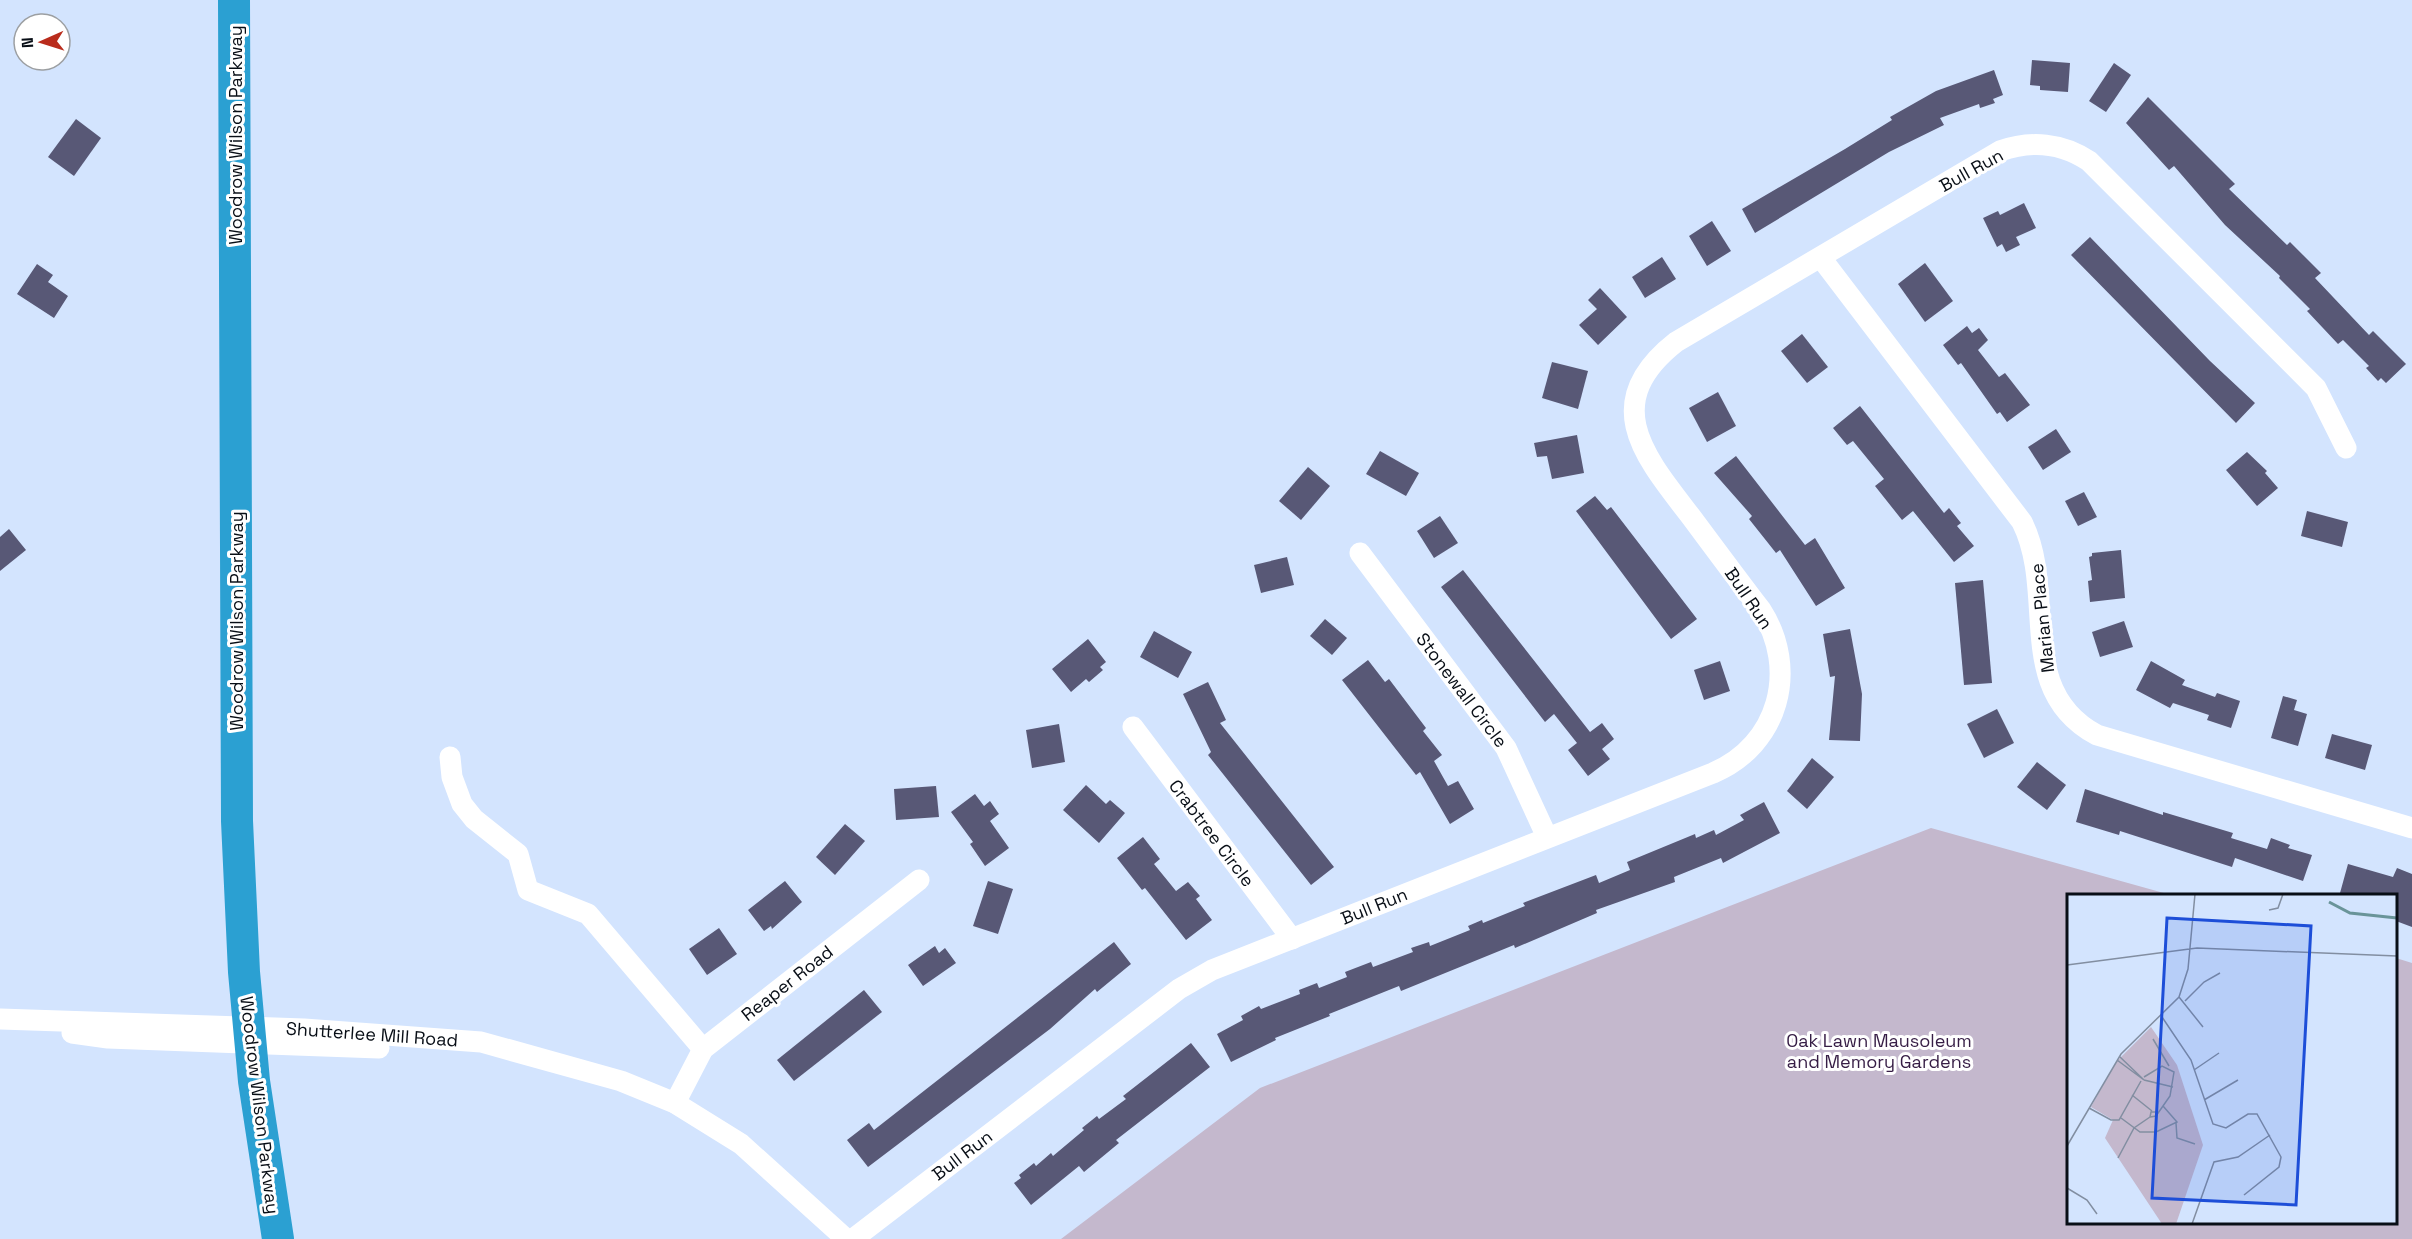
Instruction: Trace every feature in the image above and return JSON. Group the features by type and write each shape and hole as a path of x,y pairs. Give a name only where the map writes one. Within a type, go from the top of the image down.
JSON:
{"highway":[{"name":"Woodrow Wilson Parkway","path":"234,0 237,820 244,972 260,1123 278,1239"}],"street":[{"name":"Bull Run","path":"853,1239 1179,989 1212,970 1723,769 1750,749 1771,720 1777,703 1781,677 1779,655 1770,625 1646,456 1637,433 1635,404 1642,381 1660,355 1676,342 2000,152 2038,144 2067,149 2089,161 2316,388 2346,448"},
{"name":"Marian Place","path":"1821,258 2022,522 2036,562 2047,677 2059,702 2074,720 2097,735 2412,828"},
{"name":"Stonewall Circle","path":"1359,553 1506,748 1547,837"},
{"name":"Crabtree Circle","path":"1133,727 1292,939"},
{"path":"450,757 452,777 462,804 474,819 518,854 528,890 588,914 703,1049"},
{"name":"Reaper Road","path":"675,1103 703,1049 919,880"},
{"name":"Shutterlee Mill Road","path":"0,1021 108,1038 251,1036 494,1057 526,1056 621,1081 675,1103 706,1120 741,1144 846,1239"}],"green space":[{"name":"Oak Lawn Mausoleum and Memory Gardens","path":"1931,828 2167,894 2067,894 2067,1224 2397,1224 2397,958 2412,963 2412,1239 1061,1239 1260,1088"}],"building":[{"path":"2032,60 2070,63 2068,92 2040,90 2040,86 2030,85"},
{"path":"2114,63 2131,75 2106,112 2089,101"},
{"path":"1994,70 2003,95 1993,99 1995,103 1980,108 1979,104 1940,118 1944,125 1889,152 1755,233 1742,209 1845,149 1892,120 1890,117 1936,91"},
{"path":"2148,97 2235,184 2229,189 2287,245 2290,242 2321,273 2315,278 2369,335 2373,331 2406,364 2386,383 2381,378 2378,381 2366,368 2369,366 2343,340 2338,344 2307,311 2310,309 2279,278 2280,276 2225,225 2174,166 2169,170 2126,123"},
{"path":"76,119 101,138 74,176 48,157"},
{"path":"2024,203 2036,228 2016,237 2020,245 2006,252 2002,244 1997,247 1983,218 1998,211 2000,215"},
{"path":"1712,221 1731,251 1707,266 1689,236"},
{"path":"2090,237 2210,361 2255,403 2236,423 2071,255"},
{"path":"1662,257 1676,279 1645,298 1632,277"},
{"path":"1925,263 1953,301 1925,322 1898,284"},
{"path":"37,264 53,275 48,282 68,296 54,318 17,294"},
{"path":"1600,288 1627,317 1598,345 1579,325 1597,309 1588,300"},
{"path":"1967,326 1972,333 1979,328 1988,340 1978,350 1999,377 2005,373 2030,405 2007,422 2000,412 1997,414 1961,363 1958,365 1943,345"},
{"path":"1802,334 1828,367 1807,383 1781,351"},
{"path":"1552,362 1588,371 1578,409 1542,398"},
{"path":"1718,392 1736,426 1707,442 1689,408"},
{"path":"1860,406 1944,513 1949,508 1961,523 1957,526 1974,546 1954,562 1913,511 1902,520 1875,486 1884,479 1853,441 1847,445 1833,428"},
{"path":"2056,429 2071,452 2043,470 2028,447"},
{"path":"1577,435 1584,473 1552,479 1547,456 1537,457 1534,443"},
{"path":"1380,451 1419,473 1406,496 1366,474"},
{"path":"2247,452 2267,471 2265,473 2278,488 2257,506 2226,470"},
{"path":"1736,456 1805,545 1815,538 1845,588 1816,606 1780,550 1776,553 1749,519 1752,516 1714,473"},
{"path":"1308,467 1330,486 1301,520 1279,501"},
{"path":"2084,492 2097,517 2078,526 2065,501"},
{"path":"1595,496 1607,510 1611,507 1697,619 1671,639 1576,511"},
{"path":"2307,511 2348,522 2342,547 2301,536"},
{"path":"1440,516 1458,543 1434,558 1417,531"},
{"path":"9,529 26,550 0,571 0,537"},
{"path":"2121,550 2125,598 2090,602 2088,581 2092,580 2089,557 2092,553"},
{"path":"1287,557 1294,585 1261,593 1254,565"},
{"path":"1463,570 1590,732 1602,723 1614,739 1602,749 1610,759 1588,776 1568,750 1577,743 1554,714 1545,722 1441,587"},
{"path":"1983,580 1992,683 1964,685 1955,583"},
{"path":"1325,619 1347,638 1332,655 1310,636"},
{"path":"2124,621 2133,647 2100,657 2092,632"},
{"path":"1850,629 1862,694 1860,741 1829,740 1835,676 1830,677 1823,634"},
{"path":"1154,631 1192,652 1178,678 1140,657"},
{"path":"1088,639 1106,662 1100,667 1103,670 1089,682 1086,679 1071,692 1052,669"},
{"path":"1368,660 1385,682 1389,679 1426,728 1423,731 1442,755 1434,761 1448,786 1458,781 1474,809 1450,824 1420,772 1416,775 1342,680"},
{"path":"1720,661 1730,691 1704,700 1694,670"},
{"path":"2151,661 2185,680 2182,685 2215,697 2217,693 2240,701 2231,728 2207,720 2209,715 2173,703 2170,708 2136,690"},
{"path":"1208,682 1226,720 1220,723 1334,867 1311,885 1208,755 1211,752 1183,694"},
{"path":"2283,696 2297,700 2294,710 2307,714 2298,746 2271,738"},
{"path":"1997,709 2014,743 1984,758 1967,724"},
{"path":"1059,724 1065,762 1032,768 1026,730"},
{"path":"2332,734 2372,745 2365,770 2325,758"},
{"path":"1812,758 1834,777 1807,809 1787,791"},
{"path":"2037,762 2066,785 2047,810 2017,787"},
{"path":"1086,785 1106,804 1110,800 1125,813 1099,843 1063,810"},
{"path":"936,786 939,817 896,820 894,789"},
{"path":"2085,789 2163,815 2163,812 2233,833 2231,838 2267,849 2271,838 2290,845 2288,848 2312,855 2303,881 2235,858 2232,867 2120,831 2119,835 2076,822"},
{"path":"975,794 984,806 990,801 999,814 990,821 1009,848 985,866 970,844 973,842 951,812"},
{"path":"1764,802 1780,833 1723,863 1721,858 1674,877 1675,882 1596,910 1597,913 1515,948 1514,945 1401,991 1399,986 1329,1014 1330,1016 1275,1038 1276,1040 1231,1062 1217,1034 1243,1020 1241,1016 1259,1006 1261,1009 1300,994 1299,990 1317,983 1319,988 1347,977 1345,972 1371,962 1373,967 1413,952 1411,948 1429,942 1430,946 1470,930 1468,926 1482,920 1483,923 1525,906 1523,903 1596,875 1599,883 1630,870 1627,862 1695,834 1696,838 1714,830 1716,835 1744,820 1740,815"},
{"path":"845,824 865,841 835,875 816,857"},
{"path":"1143,837 1160,859 1154,864 1176,891 1188,882 1200,896 1196,899 1212,920 1186,940 1145,888 1142,890 1117,858"},
{"path":"2348,864 2393,877 2397,868 2412,874 2412,927 2397,921 2397,894 2340,893"},
{"path":"785,881 802,902 772,929 771,926 764,931 748,910"},
{"path":"988,881 1013,889 998,934 973,926"},
{"path":"719,928 737,954 707,975 689,949"},
{"path":"1114,942 1131,964 1097,992 1095,989 1050,1029 868,1167 847,1140 869,1123 874,1130"},
{"path":"935,946 939,953 945,948 956,963 923,986 908,965"},
{"path":"864,990 882,1012 794,1081 777,1060"},
{"path":"1191,1043 1210,1067 1116,1140 1119,1143 1084,1172 1079,1166 1031,1205 1014,1183 1021,1178 1019,1175 1034,1163 1036,1166 1051,1153 1053,1156 1084,1130 1082,1128 1097,1116 1099,1119 1126,1099 1123,1096"}]}
